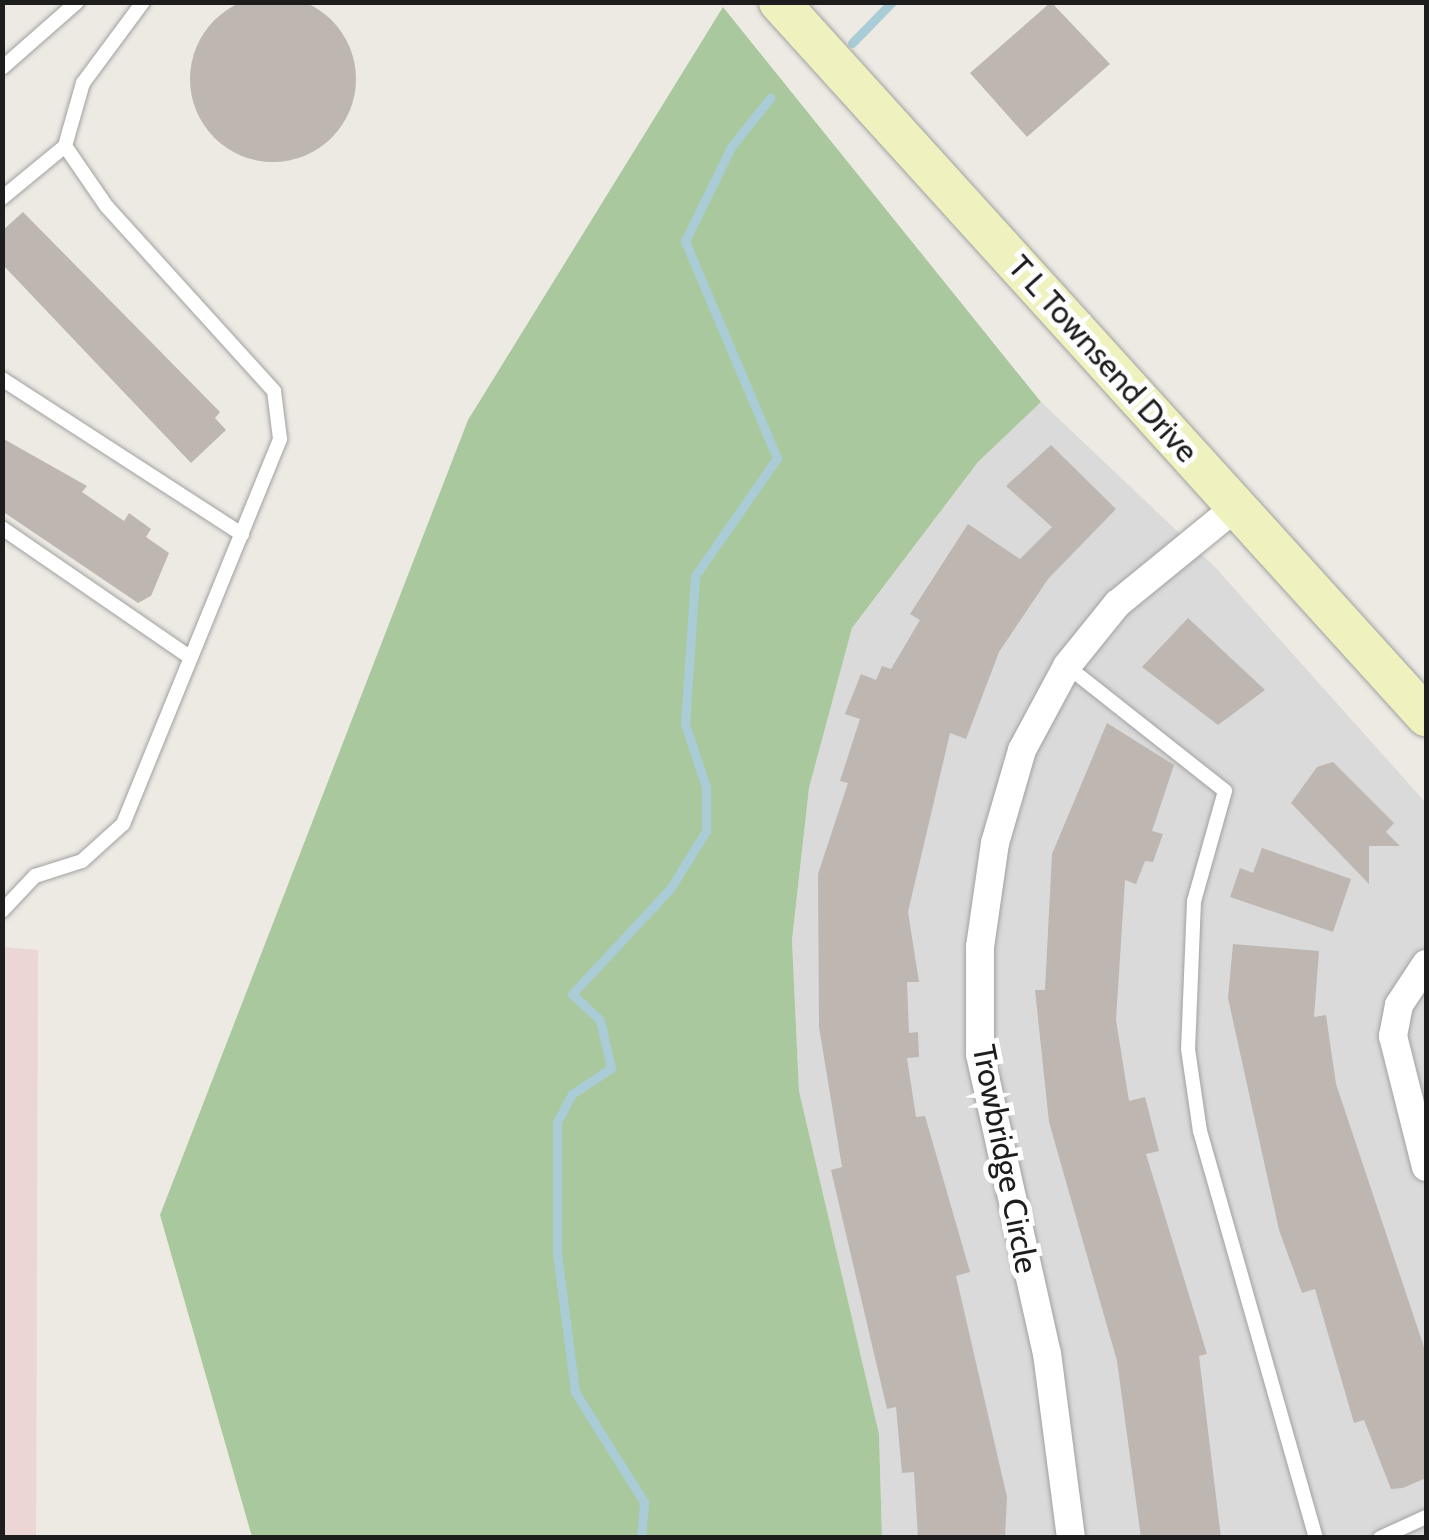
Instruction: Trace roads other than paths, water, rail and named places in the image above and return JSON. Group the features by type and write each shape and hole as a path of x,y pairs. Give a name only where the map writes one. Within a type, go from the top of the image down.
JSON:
{"street":[{"name":"T L Townsend Drive","path":"779,2 1426,716"},
{"name":"Trowbridge Circle","path":"1071,1538 1048,1354 980,1054 980,947 994,842 1022,750 1067,666 1117,604 1236,507"},
{"path":"1426,964 1399,1005 1393,1036 1426,1167"}],"lane":[{"path":"2,68 77,2"},
{"path":"2,198 65,146 83,83 143,2"},
{"path":"2,912 36,876 82,861 123,824 280,439 274,391 107,208 65,146"},
{"path":"2,379 242,534"},
{"path":"2,528 190,658"},
{"path":"1067,666 1225,791 1194,901 1188,1049 1200,1131 1316,1538"},
{"path":"1380,1538 1426,1517"}],"waterway":[{"path":"852,43 892,2"},
{"path":"641,1538 644,1502 575,1392 557,1254 557,1122 572,1094 611,1068 600,1020 572,994 670,889 706,831 706,787 685,724 695,576 777,458 685,241 731,147 770,98"}]}
